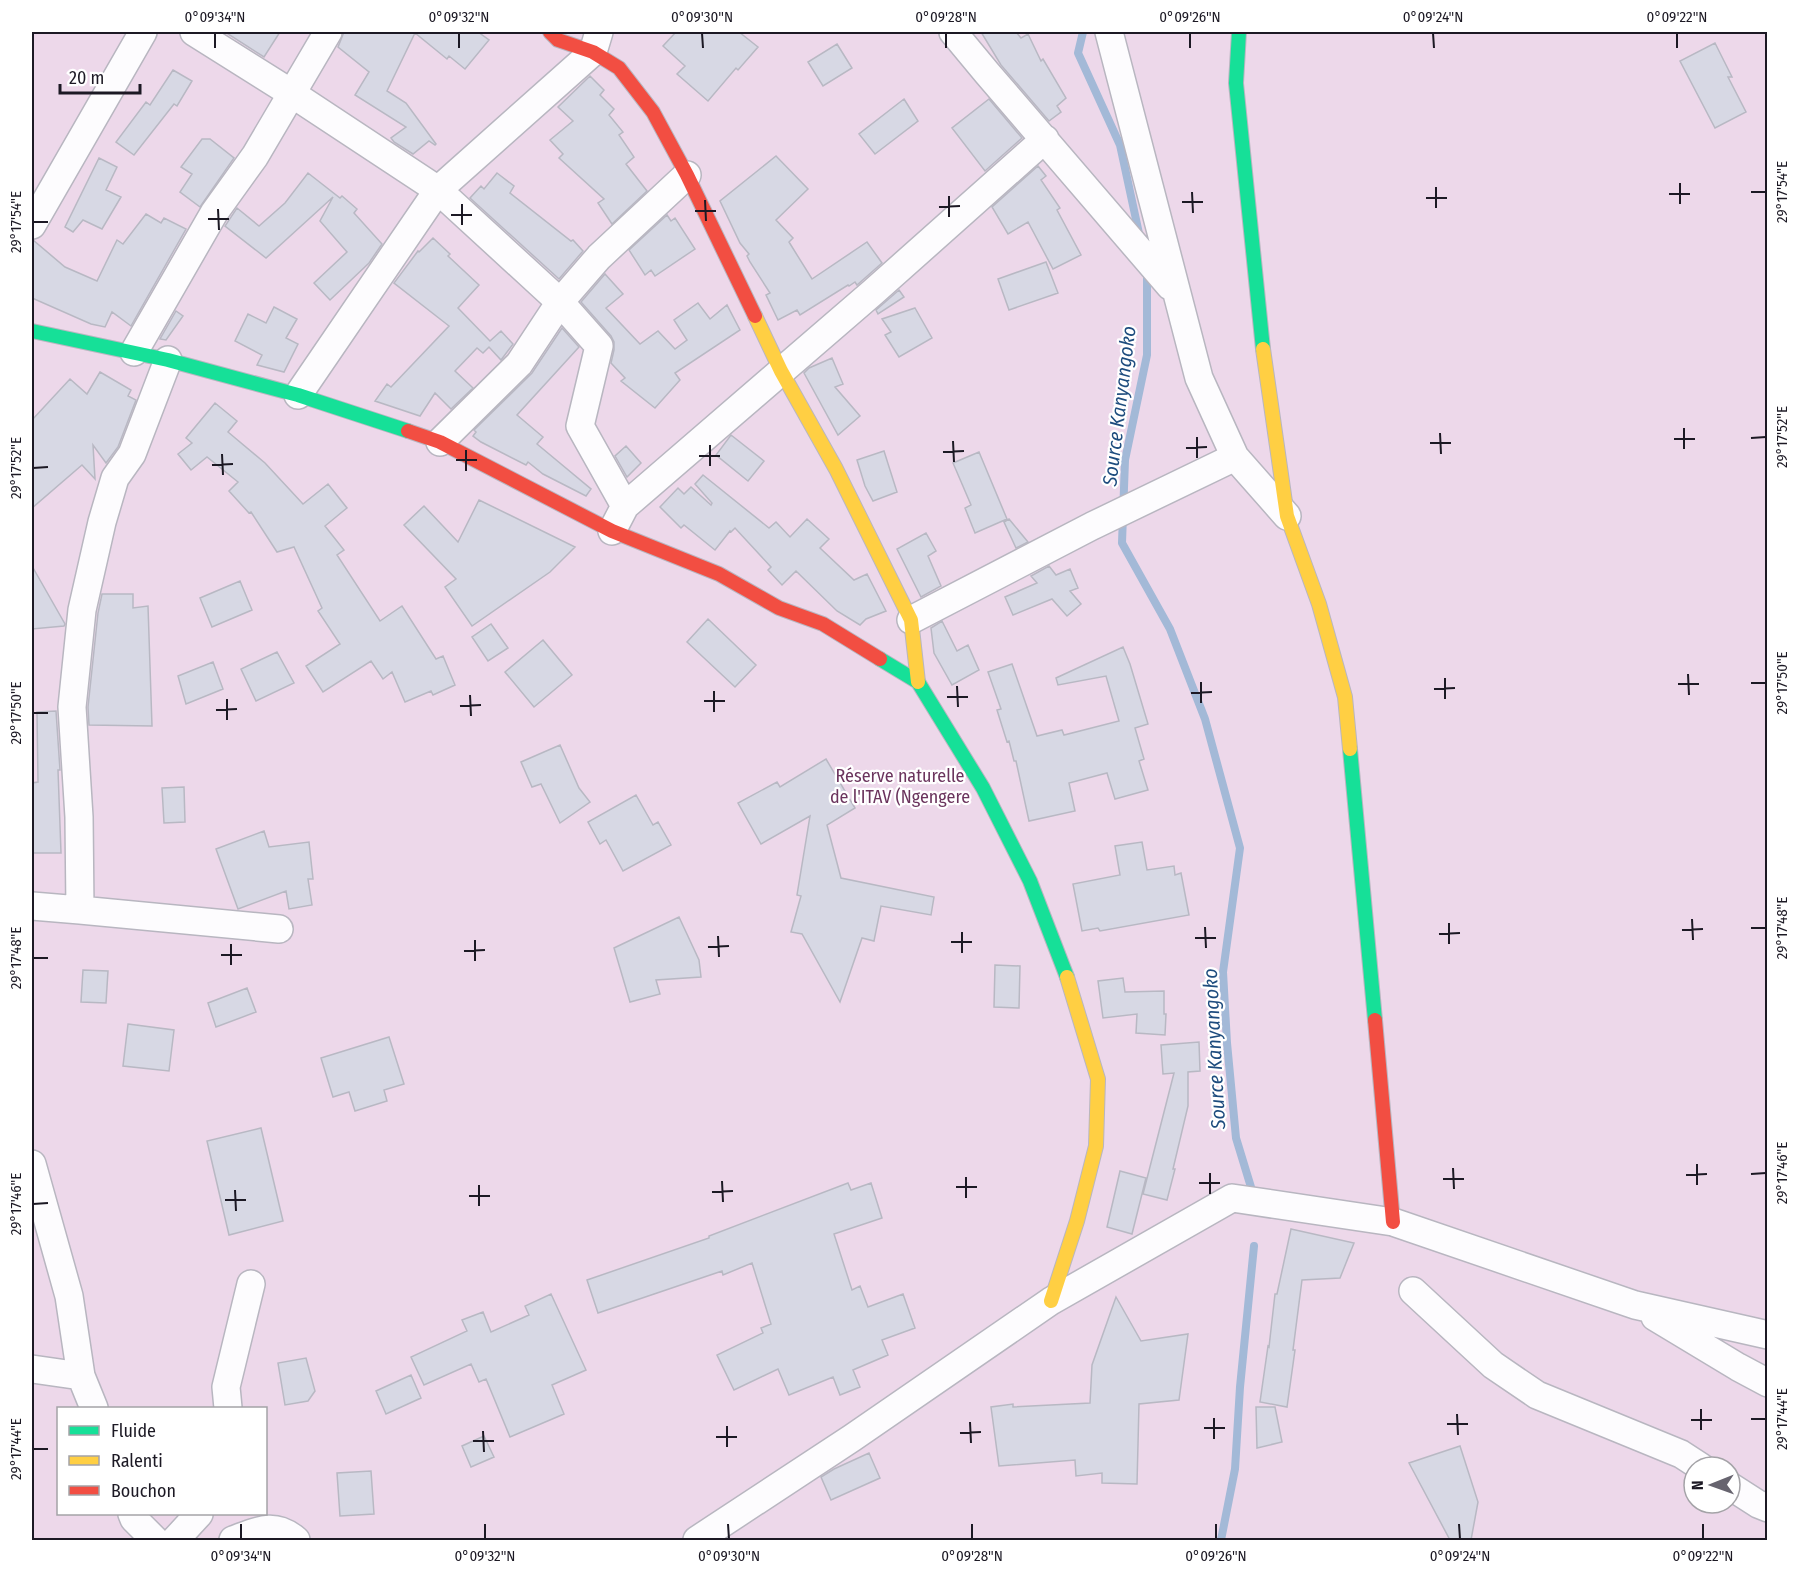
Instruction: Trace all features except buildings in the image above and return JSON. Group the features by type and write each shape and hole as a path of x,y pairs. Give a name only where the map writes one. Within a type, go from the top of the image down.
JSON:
{"street":[{"path":"32,225 143,32"},
{"path":"194,32 438,190 560,302 599,346 580,426 625,506"},
{"path":"134,352 214,213 255,156 328,32"},
{"path":"550,32 558,40 596,42 653,112 687,174 781,371 836,469 911,620 918,682 983,788 1030,881 1073,992 1098,1079 1096,1146 1077,1221 1051,1301"},
{"path":"952,32 1175,291"},
{"path":"1108,32 1199,378 1235,457 1287,516"},
{"path":"1239,32 1236,83 1263,352 1287,516 1320,604 1345,697 1393,1222"},
{"path":"298,395 438,190 596,42"},
{"path":"612,531 625,506 1045,139"},
{"path":"440,442 519,364 560,302 599,257 687,174"},
{"path":"32,331 168,360 298,395 440,442 612,531 718,574 779,608 823,624 918,682"},
{"path":"80,910 79,817 72,707 82,610 102,522 115,478 132,454 168,360"},
{"path":"911,620 1092,526 1235,457"},
{"path":"32,906 279,929"},
{"path":"32,1164 69,1296 81,1376 94,1407"},
{"path":"697,1540 852,1438 1051,1301 1232,1198 1393,1222 1635,1305 1767,1335"},
{"path":"228,1407 226,1387 251,1284"},
{"path":"1413,1291 1493,1365 1537,1395 1683,1455"},
{"path":"1635,1305 1767,1383"},
{"path":"32,1369 81,1376"},
{"path":"1742,1494 1767,1508"},
{"path":"132,1515 155,1540"},
{"path":"175,1540 198,1515"},
{"path":"233,1540 262,1528 288,1533 296,1540"}],"green space":[{"name":"Réserve naturelle de l'ITAV (Ngengere","path":"32,32 1767,32 1767,1540 32,1540"}],"waterway":[{"name":"Source Kanyangoko","path":"1083,32 1078,53 1120,145 1140,238"},
{"name":"Source Kanyangoko","path":"1147,271 1147,355 1125,460 1122,543 1170,629 1205,719 1240,848 1223,972 1236,1138 1254,1197"},
{"path":"1221,1540 1235,1469 1240,1387 1254,1246"}],"traffic: fast":[{"path":"1239,32 1236,83 1263,349"},
{"path":"32,331 168,360 298,395 408,431"},
{"path":"880,659 918,682 983,788 1030,881 1067,977"},
{"path":"1350,749 1375,1020"}],"traffic: slow":[{"path":"755,316 781,371 836,469 911,620 918,682"},
{"path":"1263,349 1287,516 1319,604 1345,697 1350,749"},
{"path":"1051,1301 1077,1221 1096,1146 1098,1079 1067,977"}],"traffic: jam":[{"path":"550,32 558,40 593,52 619,68 653,112 687,175 755,316"},
{"path":"408,431 440,442 612,531 719,574 779,608 823,624 880,659"},
{"path":"1375,1020 1393,1222"}]}
